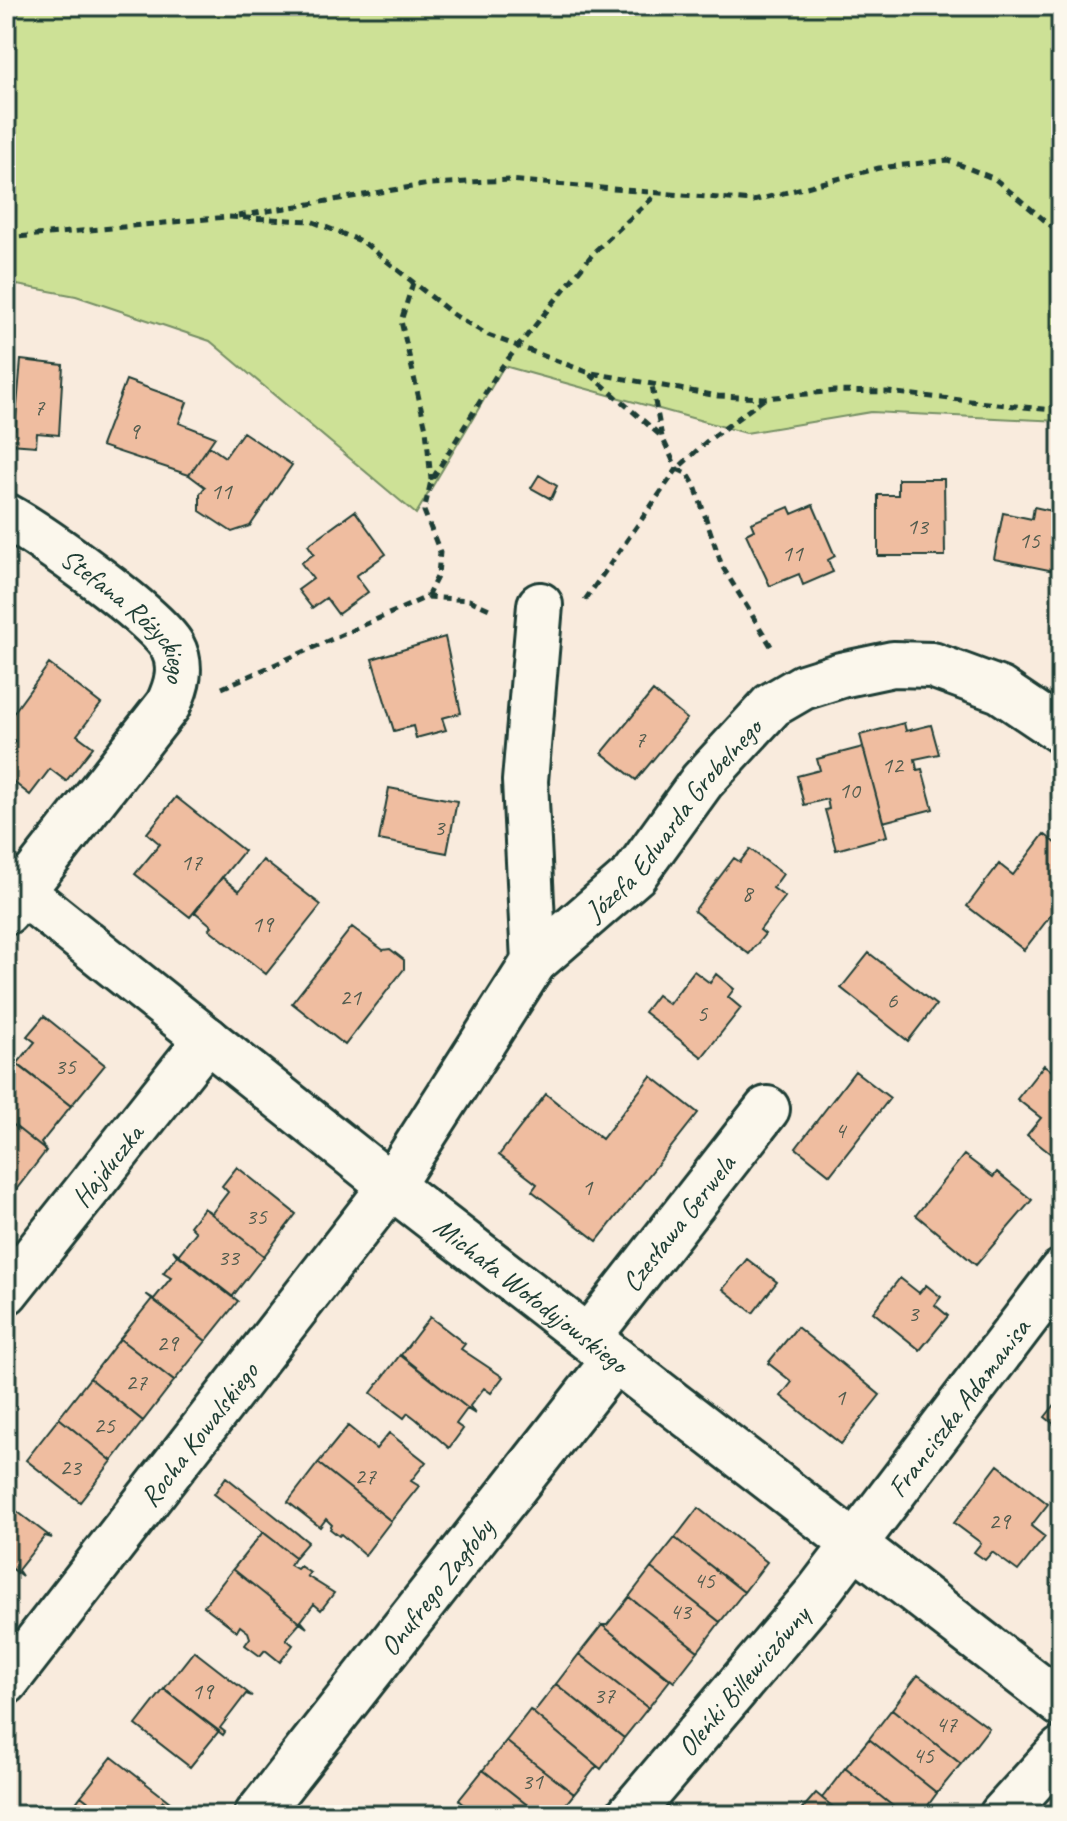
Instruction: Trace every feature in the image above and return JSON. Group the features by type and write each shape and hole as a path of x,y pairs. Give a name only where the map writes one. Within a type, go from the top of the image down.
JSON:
{"street":[{"name":"Stefana Różyckiego","path":"6,516 35,532 153,625 171,644 178,661 177,685 159,716 11,894"},
{"path":"534,962 525,781 539,618"},
{"name":"Józefa Edwarda Grobelnego","path":"391,1186 534,962 634,875 702,781 772,705 803,687 893,664 932,665 1000,690 1061,731"},
{"name":"Michała Wołodyjowskiego","path":"11,894 207,1039 391,1186 1061,1704"},
{"name":"Hajduczka","path":"6,1292 207,1039"},
{"name":"Czesława Gerwela","path":"602,1348 767,1109"},
{"name":"Rocha Kowalskiego","path":"6,1682 391,1186"},
{"name":"Franciszka Adamanisa","path":"854,1543 1061,1272"},
{"name":"Onufrego Zagłoby","path":"257,1815 602,1348"},
{"name":"Oleńki Billewiczówny","path":"629,1815 818,1592 854,1543"},
{"path":"1002,1815 1061,1750"}],"path":[{"path":"6,238 227,217 429,184 509,180 753,201 879,168 948,160 995,179 1061,234"},
{"path":"427,597 438,575 440,552 424,511 431,481 500,369 521,347 595,251 659,192"},
{"path":"227,217 311,221 363,242 454,315 488,335 587,372 652,386 765,398 835,391 887,392 1061,411"},
{"path":"413,283 401,321 426,429 431,481"},
{"path":"587,372 662,437"},
{"path":"652,386 662,437 677,469 688,474 695,486 722,566 757,626 803,687"},
{"path":"159,716 427,597 469,600 539,618 557,626 577,611 677,469 765,398"}],"green space":[{"path":"6,6 1061,6 1061,421 871,412 746,433 504,366 416,514 210,341 76,296 6,283"}],"building":[{"path":"21,360 63,365 59,435 37,433 36,446 10,444 9,430 15,429"},
{"path":"126,380 187,402 179,423 215,437 189,475 101,446"},
{"path":"243,432 292,465 250,526 232,532 200,511 200,494 205,487 189,475 209,446 225,457"},
{"path":"539,475 557,486 551,499 531,488"},
{"path":"898,479 944,479 945,556 878,556 878,495 898,495"},
{"path":"813,505 835,556 828,560 833,572 803,585 799,574 770,586 746,534 754,530 751,523 789,507 792,514"},
{"path":"1034,507 1061,513 1059,572 994,559 1003,513 1032,519"},
{"path":"355,511 386,554 356,576 368,592 338,614 326,598 312,608 298,590 313,579 301,563 314,554 308,545"},
{"path":"445,637 461,713 442,718 446,730 416,738 413,726 394,731 372,659"},
{"path":"49,664 101,704 77,735 93,747 66,781 50,769 30,795 6,776 6,752 15,741 6,734 6,723"},
{"path":"653,691 687,719 636,780 602,753"},
{"path":"904,723 906,731 931,725 939,754 915,759 917,770 922,769 933,809 883,822 860,735"},
{"path":"863,747 887,836 836,850 825,810 829,809 827,799 804,805 797,776 820,770 817,759"},
{"path":"389,788 457,801 447,853 379,840"},
{"path":"176,797 244,851 190,917 135,874 160,844 147,833"},
{"path":"1044,834 1061,847 1061,902 1024,950 967,906 999,864 1013,875"},
{"path":"750,849 783,874 773,888 785,897 760,930 765,934 749,954 694,911 734,858 740,862"},
{"path":"263,860 321,905 266,974 209,929 212,926 195,912 222,877 239,891"},
{"path":"352,927 383,950 390,949 404,960 404,969 345,1045 292,1003"},
{"path":"869,953 936,1005 908,1041 841,988"},
{"path":"694,971 710,983 716,974 734,989 728,997 741,1008 702,1057 644,1012 657,995 669,1004"},
{"path":"44,1016 105,1065 71,1106 17,1064 35,1042 27,1036"},
{"path":"19,1065 71,1106 41,1143 46,1151 6,1119 6,1082"},
{"path":"1044,1065 1061,1078 1061,1162 1027,1135 1041,1118 1017,1099"},
{"path":"855,1071 890,1098 830,1175 796,1148"},
{"path":"651,1076 698,1113 597,1241 532,1191 537,1184 499,1155 546,1094 602,1139"},
{"path":"6,1119 46,1151 15,1191 6,1183"},
{"path":"964,1155 993,1177 997,1172 1032,1200 976,1265 916,1215"},
{"path":"237,1167 296,1214 264,1256 204,1208 212,1213 228,1192 222,1186"},
{"path":"204,1208 264,1256 232,1297 178,1255 196,1232 190,1226"},
{"path":"173,1250 238,1301 206,1341 146,1294 154,1299 171,1278 163,1273 177,1256"},
{"path":"747,1259 777,1282 753,1313 723,1289"},
{"path":"900,1278 919,1293 926,1285 941,1297 935,1305 948,1316 920,1350 873,1312"},
{"path":"152,1299 206,1341 174,1381 120,1339"},
{"path":"430,1317 465,1344 461,1349 503,1377 491,1393 484,1388 470,1406 475,1414 401,1355"},
{"path":"797,1327 880,1395 841,1444 781,1396 792,1382 768,1363"},
{"path":"120,1339 174,1381 143,1421 90,1378"},
{"path":"400,1355 475,1414 467,1409 456,1424 463,1429 449,1448 408,1413 404,1418 371,1393"},
{"path":"90,1378 143,1421 112,1461 59,1418"},
{"path":"1061,1397 1061,1430 1045,1417"},
{"path":"59,1418 112,1461 80,1502 26,1460"},
{"path":"348,1426 376,1449 389,1433 426,1462 411,1481 419,1486 391,1521 318,1463"},
{"path":"318,1463 391,1521 365,1555 341,1534 339,1536 330,1529 332,1525 326,1519 320,1527 288,1502"},
{"path":"998,1465 1048,1504 1031,1526 1045,1537 1018,1571 992,1552 985,1560 974,1552 981,1543 954,1523"},
{"path":"226,1477 308,1542 295,1557 214,1494"},
{"path":"6,1503 52,1538 45,1536 18,1570 22,1576 6,1564"},
{"path":"698,1508 767,1562 744,1592 675,1538"},
{"path":"263,1532 295,1557 290,1565 297,1569 300,1566 310,1573 307,1576 334,1593 321,1610 314,1604 301,1621 307,1628 233,1569"},
{"path":"675,1538 744,1592 720,1622 651,1568"},
{"path":"651,1568 720,1622 698,1651 629,1597"},
{"path":"233,1569 307,1628 300,1623 286,1639 293,1645 280,1662 265,1650 260,1656 245,1645 250,1638 248,1632 240,1626 237,1631 204,1606"},
{"path":"629,1597 698,1651 674,1682 602,1625 607,1625"},
{"path":"602,1625 670,1680 648,1708 579,1654"},
{"path":"194,1651 252,1696 246,1694 220,1728 225,1732 223,1735 164,1689"},
{"path":"579,1654 648,1708 624,1738 556,1684"},
{"path":"918,1675 989,1728 961,1764 892,1709"},
{"path":"556,1684 624,1738 601,1769 530,1710 534,1712"},
{"path":"164,1689 219,1731 190,1767 136,1725"},
{"path":"892,1709 961,1764 937,1793 869,1739"},
{"path":"530,1710 597,1766 574,1794 506,1741"},
{"path":"869,1739 937,1793 921,1815 904,1815 845,1768"},
{"path":"506,1741 574,1794 557,1815 540,1815 483,1770"},
{"path":"112,1757 169,1804 163,1801 152,1815 106,1815 81,1796"},
{"path":"845,1768 904,1815 843,1815 822,1798"},
{"path":"483,1770 540,1815 476,1815 459,1800"},
{"path":"816,1793 822,1798 843,1815 797,1815"},
{"path":"81,1796 106,1815 67,1815"}]}
